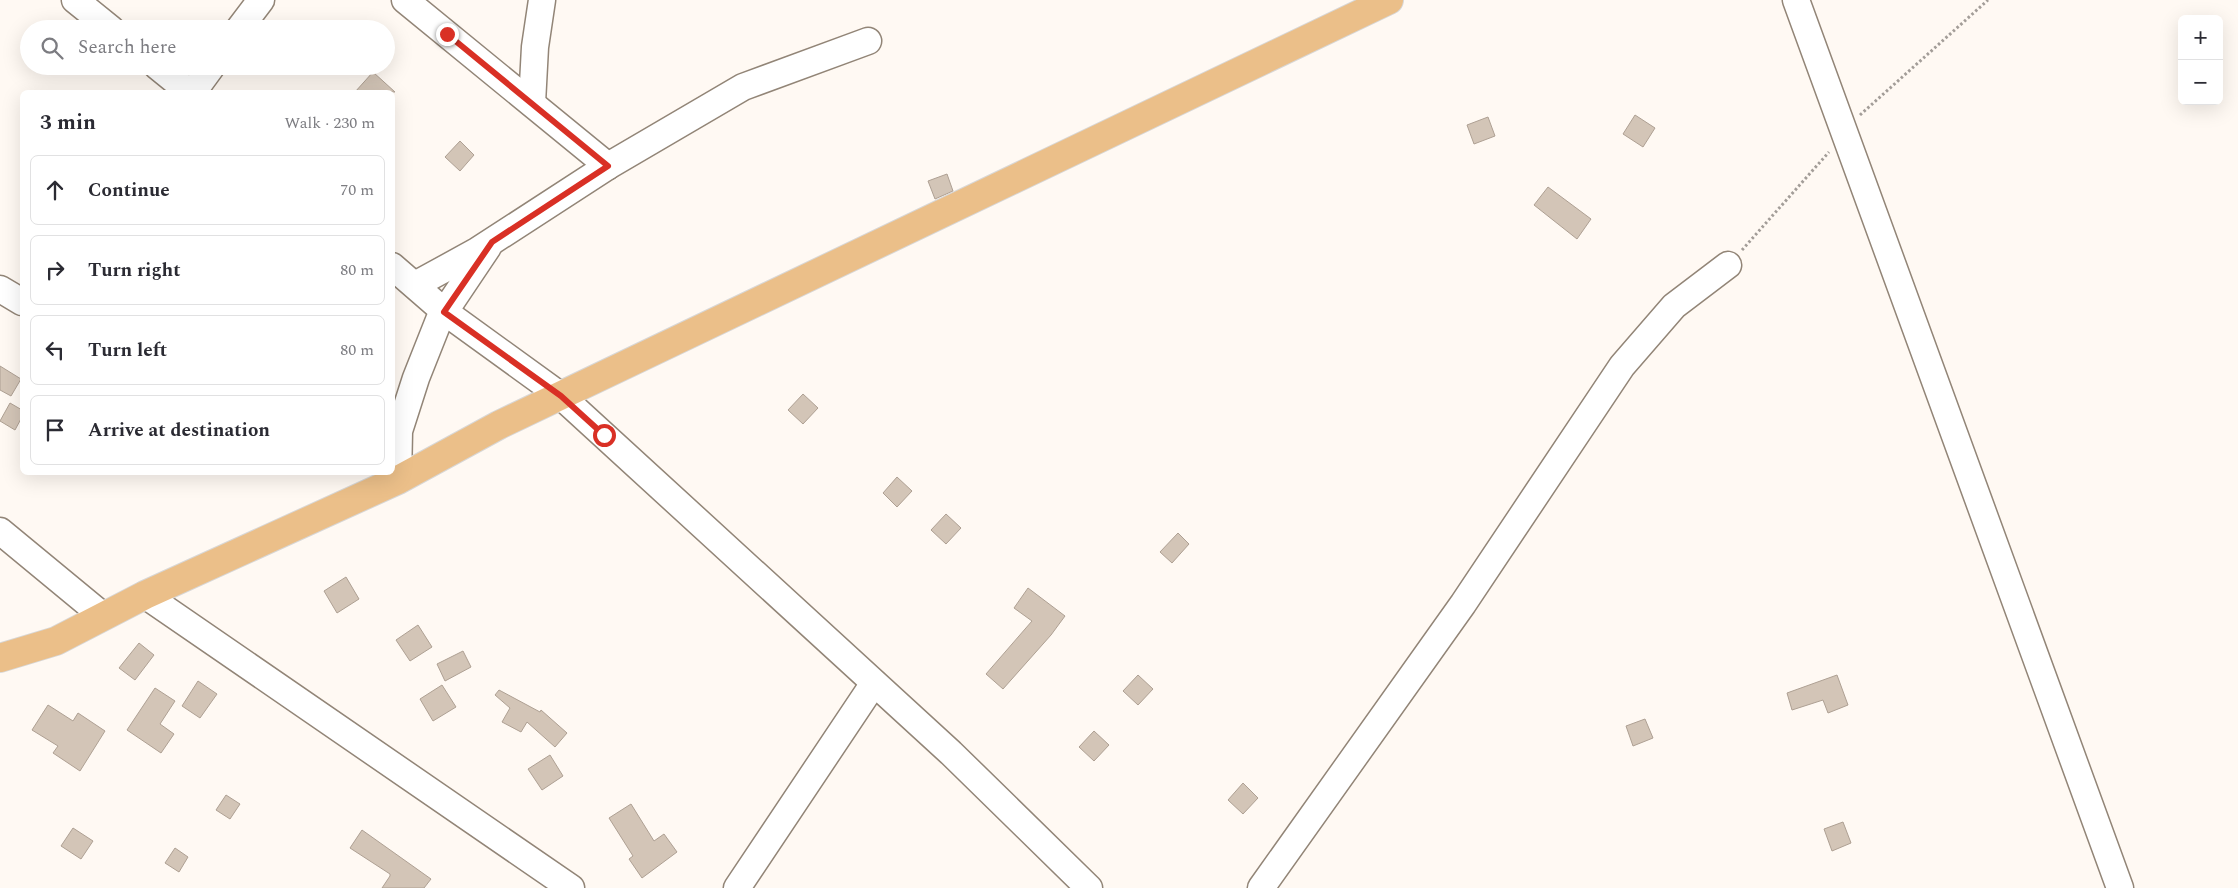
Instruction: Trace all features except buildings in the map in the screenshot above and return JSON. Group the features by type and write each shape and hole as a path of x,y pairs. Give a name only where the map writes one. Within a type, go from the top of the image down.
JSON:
{"main road":[{"path":"0,658 56,641 144,595 398,480 499,425 1389,0"}],"street":[{"path":"75,0 100,20"},
{"path":"246,20 260,0"},
{"path":"404,0 608,166"},
{"path":"532,104 535,47 542,0"},
{"path":"1796,0 2120,888"},
{"path":"415,285 492,242 608,166 743,87 868,41"},
{"path":"169,75 188,90"},
{"path":"193,90 205,75"},
{"path":"398,480 399,431 416,378 439,320 492,242"},
{"path":"1261,888 1463,604 1622,366 1674,306 1728,265"},
{"path":"395,268 444,312 561,396 951,753 1089,888"},
{"path":"0,289 20,301"},
{"path":"0,531 103,616"},
{"path":"144,595 571,888"},
{"path":"737,888 874,683"}],"route":[{"path":"447,34 608,166 492,242 444,312 561,396 604,435"}]}
